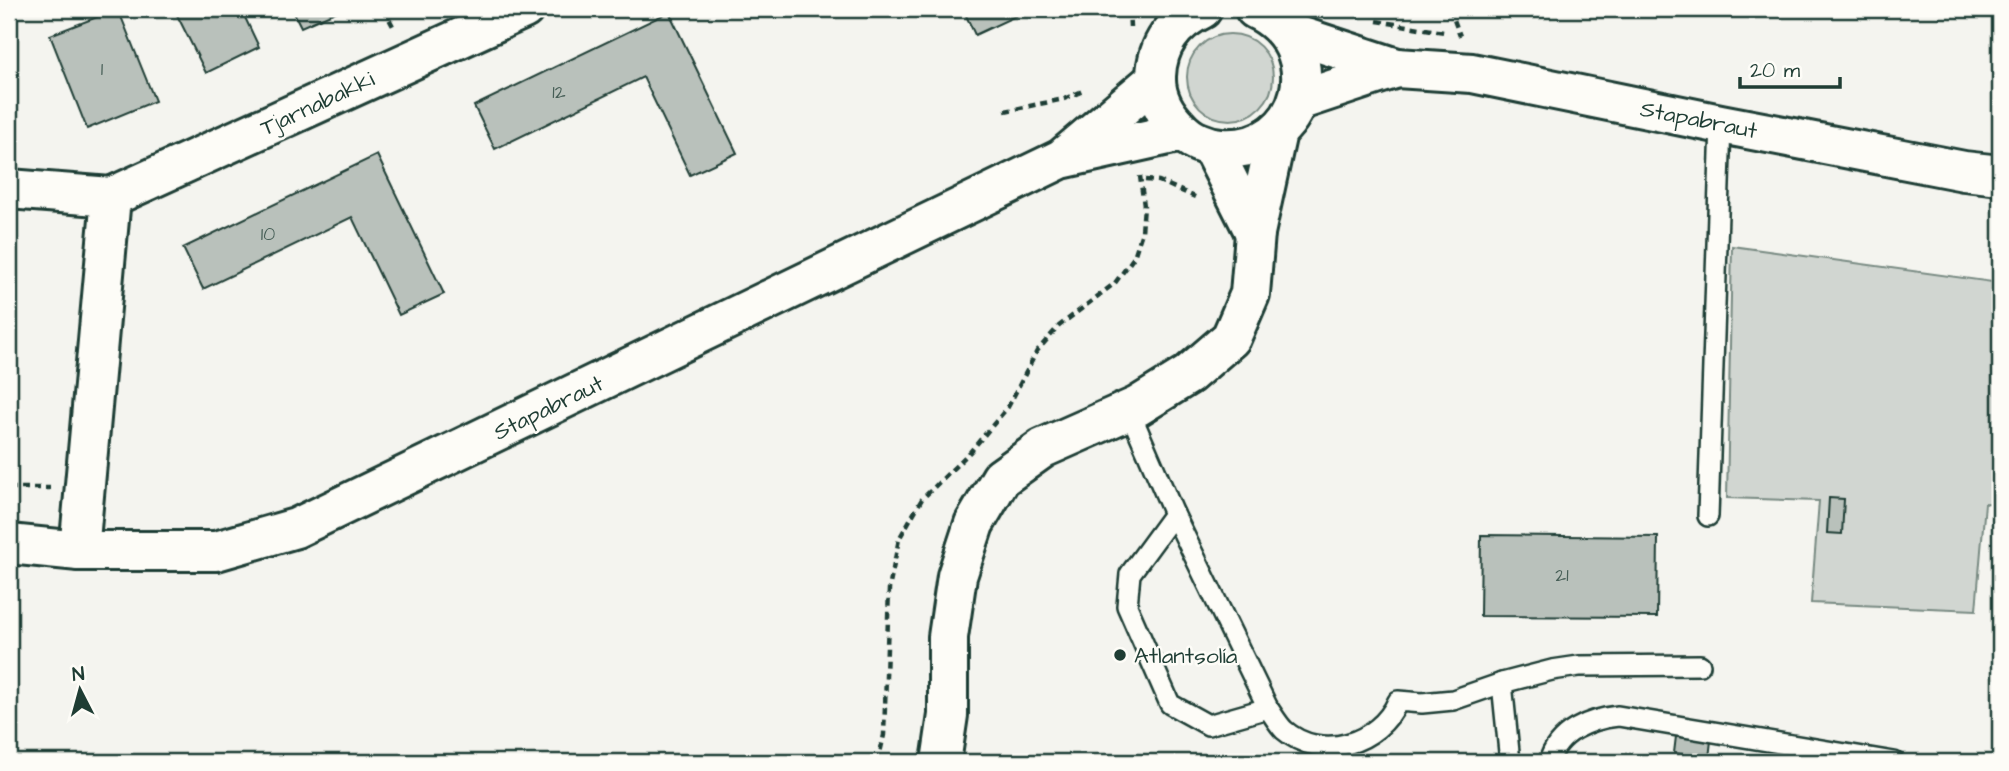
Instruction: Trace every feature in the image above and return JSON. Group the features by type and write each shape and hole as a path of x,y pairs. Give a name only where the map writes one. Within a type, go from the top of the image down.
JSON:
{"street":[{"name":"Tjarnabakki","path":"9,189 111,197 524,9"},
{"name":"Stapabraut","path":"1255,9 1270,16 1287,32 1397,68 1472,73 1721,124 2000,175"},
{"path":"1182,15 1163,43 1157,60 1159,99 1168,117 1197,140 1255,233"},
{"path":"941,762 948,715 948,637 957,576 974,524 1001,478 1043,448 1129,410 1188,375 1231,338 1250,294 1255,233 1277,132 1289,118 1298,100 1302,77 1298,53 1287,32"},
{"name":"Stapabraut","path":"1298,100 1397,68"},
{"name":"Stapabraut","path":"9,544 79,551 216,551 296,528 1062,159 1156,79"},
{"name":"Stapabraut","path":"1062,159 1197,140 1235,149 1257,144 1277,132"},
{"path":"79,551 111,197"},
{"path":"948,715 955,762"}],"lane":[{"path":"1708,516 1721,124"},
{"path":"1129,410 1174,514 1268,708 1282,728 1310,744 1341,746 1372,735 1391,716 1398,701 1422,704 1453,699 1502,683 1579,666 1700,665"},
{"path":"1174,514 1130,575 1127,606 1170,704 1208,725 1268,708"},
{"path":"1502,683 1510,762"},
{"path":"1549,762 1562,740 1578,727 1597,719 1618,716 1894,762"}],"path":[{"path":"1129,9 1129,32"},
{"path":"1005,111 1064,99 1097,85"},
{"path":"1140,179 1159,181 1191,196 1205,199"}],"shaded area":[{"path":"1222,34 1238,34 1261,46 1270,60 1273,77 1270,94 1261,108 1238,120 1222,120 1206,113 1194,101 1187,85 1187,69 1194,53 1206,41"},
{"path":"1732,246 2000,283 2000,504 1985,503 1976,610 1811,603 1819,501 1727,498"}],"building":[{"path":"118,9 155,101 87,129 50,35"},
{"path":"174,9 241,9 259,47 206,73"},
{"path":"292,9 342,9 301,27"},
{"path":"963,9 1018,9 1020,14 975,35"},
{"path":"669,12 737,153 690,175 643,77 495,149 474,106"},
{"path":"377,155 444,294 399,315 352,217 203,289 183,248"},
{"path":"1829,498 1844,499 1842,534 1827,533"},
{"path":"1481,535 1658,537 1657,617 1480,616"},
{"path":"1677,728 1712,732 1709,758 1674,753"}],"place":[{"name":"Atlantsolía","path":"1120,655"}]}
